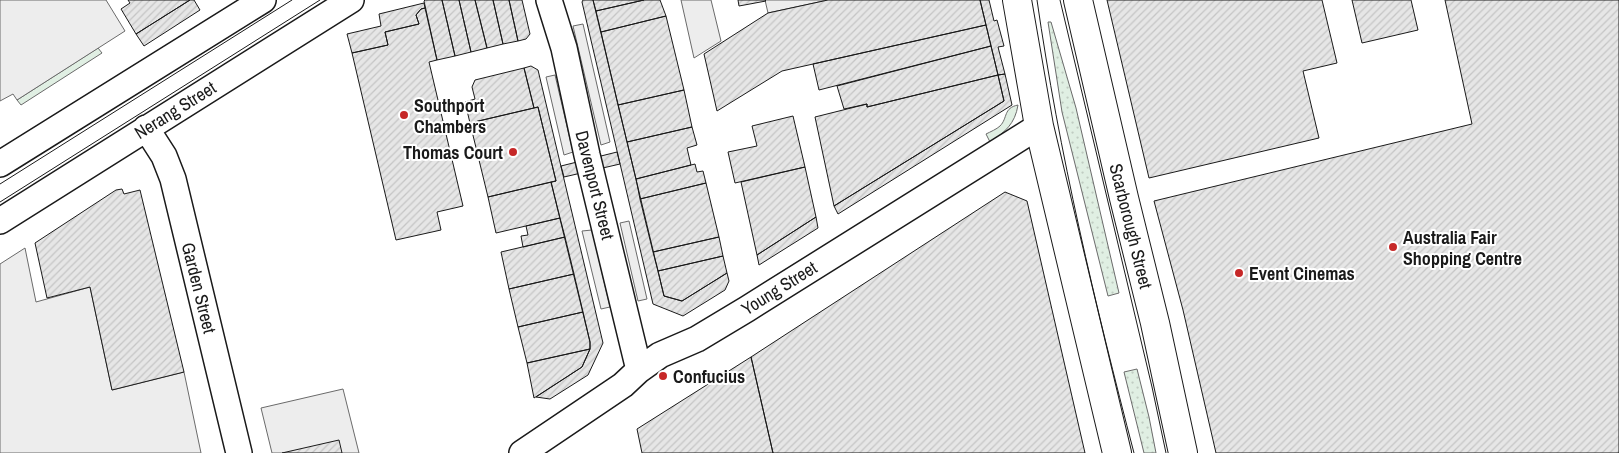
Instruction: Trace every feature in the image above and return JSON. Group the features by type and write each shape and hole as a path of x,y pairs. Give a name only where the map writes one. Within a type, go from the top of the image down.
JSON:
{"main road":[{"path":"1017,0 1039,126 1117,453"},
{"name":"Scarborough Street","path":"1078,0 1155,324 1183,453"}],"street":[{"path":"0,164 263,0"},
{"name":"Nerang Street","path":"0,221 351,0"},
{"name":"Davenport Street","path":"550,0 564,48 587,155 639,370"},
{"name":"Young Street","path":"522,453 623,385 639,370 660,356 697,338 747,309 1039,126"},
{"name":"Garden Street","path":"146,128 164,156 173,179 239,453"}],"green space":[{"path":"1048,22 1051,22 1076,108 1119,293 1108,296 1062,112"},
{"path":"98,48 102,53 21,105 17,100"},
{"path":"1018,105 1012,122 1000,135 990,142 986,134 1000,126 1010,108"},
{"path":"1137,369 1156,453 1144,453 1124,372"}],"shaded area":[{"path":"0,0 106,0 125,31 17,100 13,94 0,101"},
{"path":"681,0 711,0 721,41 694,58"},
{"path":"765,0 828,0 768,13"},
{"path":"583,24 610,142 601,145 573,26"},
{"path":"555,75 573,152 564,155 546,77"},
{"path":"629,221 647,299 638,301 620,223"},
{"path":"592,230 610,307 601,309 582,231"},
{"path":"25,248 36,302 90,287 112,390 184,372 201,453 0,453 0,264"},
{"path":"343,389 359,453 272,453 261,408"}],"building":[{"path":"128,0 190,0 136,34 121,9 130,3"},
{"path":"190,0 194,0 200,10 144,46 136,34"},
{"path":"425,0 442,0 455,56 437,60"},
{"path":"442,0 459,0 471,52 455,56"},
{"path":"459,0 475,0 487,48 471,52"},
{"path":"475,0 493,0 503,44 487,48"},
{"path":"493,0 509,0 518,41 503,44"},
{"path":"509,0 522,0 530,34 526,39 518,41"},
{"path":"583,0 593,0 664,296 682,301 727,273 729,281 725,290 683,316 653,304"},
{"path":"593,0 644,0 596,11"},
{"path":"644,0 660,0 666,16 601,32 596,11"},
{"path":"738,0 765,0 766,1 739,6"},
{"path":"828,0 980,0 986,25 782,71 717,111 704,54 768,13"},
{"path":"980,0 989,0 994,21 997,20 1004,46 998,47 1005,74 998,75"},
{"path":"1107,0 1322,0 1337,63 1303,71 1319,138 1149,178"},
{"path":"1352,0 1411,0 1418,30 1362,43"},
{"name":"Australia Fair Shopping Centre","path":"1445,0 1619,0 1619,453 1216,453 1183,310 1154,201 1472,124"},
{"path":"424,3 425,8 421,9 416,15 419,24 385,32 388,45 352,53 347,34 381,26 379,14"},
{"name":"Southport Chambers","path":"425,8 437,60 429,62 463,206 437,212 441,230 396,240 352,53 388,45 385,32 419,24 416,15 421,9"},
{"path":"666,16 684,90 618,105 601,32"},
{"path":"986,25 991,46 819,90 813,64"},
{"path":"991,46 998,75 867,107 867,104 844,109 837,86"},
{"path":"531,66 538,70 603,343 588,375 550,399 536,397 582,367 590,349 590,342 551,182 556,181 538,107 534,108 524,68"},
{"path":"524,68 534,108 470,123 465,102 475,99 472,87 475,80"},
{"path":"1005,74 1012,105 838,214 834,206 1004,101 998,75"},
{"path":"998,75 1004,101 834,206 815,117 867,104 867,107"},
{"path":"684,90 692,127 627,142 618,105"},
{"name":"Thomas Court","path":"538,107 556,181 488,197 470,123"},
{"path":"793,116 805,167 735,183 728,152 757,146 752,126"},
{"path":"692,127 697,145 687,148 691,165 636,179 627,142"},
{"path":"617,152 620,164 564,177 561,166"},
{"path":"695,164 697,172 703,171 706,183 640,199 636,179"},
{"path":"805,167 816,217 757,255 741,182"},
{"path":"551,182 560,218 496,233 488,197"},
{"path":"706,183 719,237 653,252 640,199"},
{"path":"122,189 124,194 140,190 184,372 112,390 90,287 47,298 35,243 116,190"},
{"path":"1005,192 1027,201 1085,453 773,453 751,357"},
{"path":"816,217 818,228 759,265 757,255"},
{"path":"560,218 565,237 523,247 521,236 528,235 526,226"},
{"path":"565,237 574,274 509,289 501,252"},
{"path":"719,237 723,256 658,271 653,252"},
{"path":"723,256 727,273 682,301 664,296 658,271"},
{"path":"574,274 583,312 518,327 509,289"},
{"path":"583,312 590,349 527,363 518,327"},
{"path":"590,349 582,367 534,398 527,363"},
{"path":"751,357 773,453 642,453 637,429"},
{"path":"339,440 342,453 282,453"}],"tram line":[{"path":"0,184 292,0"},
{"path":"0,202 320,0"},
{"path":"1037,0 1056,114 1079,228 1105,341 1134,453"},
{"path":"1060,0 1166,453"}],"place":[{"name":"Southport Chambers","path":"404,115"},
{"name":"Thomas Court","path":"513,152"},
{"name":"Australia Fair Shopping Centre","path":"1393,247"},
{"name":"Event Cinemas","path":"1239,273"},
{"name":"Confucius","path":"663,376"}]}
